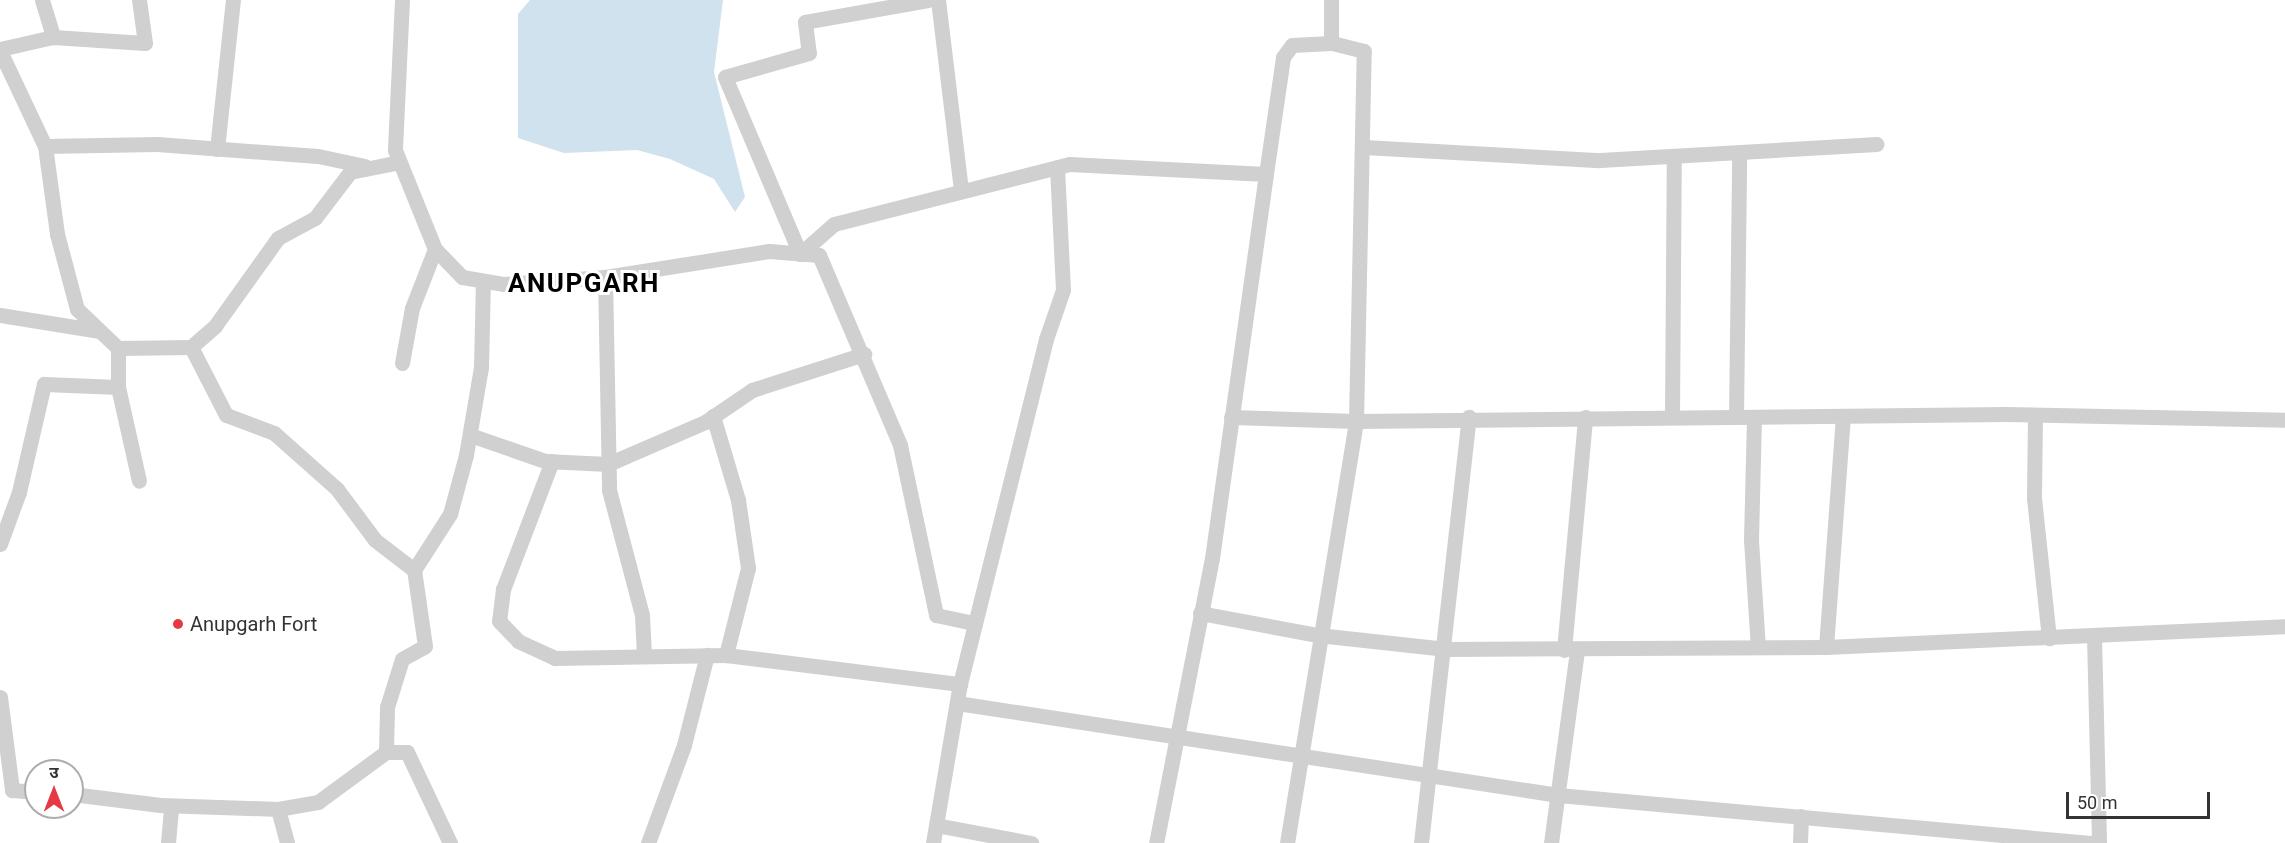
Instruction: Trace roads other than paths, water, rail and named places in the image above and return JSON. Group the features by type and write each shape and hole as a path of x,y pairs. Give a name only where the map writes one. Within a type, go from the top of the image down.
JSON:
{"street":[{"path":"42,0 53,37"},
{"path":"139,0 145,43 53,37 0,50 45,146 57,234 77,309 118,348 191,347 214,326 279,238 315,218 350,172 399,162"},
{"path":"217,149 233,0"},
{"path":"402,0 399,162 435,249 462,277 483,281 605,277 769,251 819,255 864,354 900,445 936,615 975,623"},
{"path":"800,254 725,77 809,53 805,22 928,0"},
{"path":"938,0 961,190"},
{"path":"1330,0 1331,44"},
{"path":"1156,843 1173,738 1200,613 1283,57 1292,45 1331,44 1364,51 1364,147 1356,421 1318,635 1287,843"},
{"path":"1364,147 1600,160 1739,156 1876,144"},
{"path":"45,146 217,149 318,156 371,168"},
{"path":"1736,417 1739,156"},
{"path":"1672,416 1674,158"},
{"path":"800,254 834,224 1057,167 1176,166 1266,174"},
{"path":"933,843 960,684 1046,339 1063,290 1057,167"},
{"path":"402,363 412,308 435,249"},
{"path":"605,277 609,490 642,615 644,656"},
{"path":"386,752 387,707 402,659 424,646 414,570 450,514 470,435 482,367 483,281"},
{"path":"0,315 100,331"},
{"path":"191,347 226,415 274,433 337,489 375,540 414,570"},
{"path":"118,348 118,387 139,481"},
{"path":"470,435 552,461 608,464 713,416 752,390 864,354"},
{"path":"0,544 44,384 118,387"},
{"path":"1231,417 1356,421 1469,417 2035,415 2285,420"},
{"path":"2035,415 2034,498 2049,638"},
{"path":"713,416 738,500 748,568 726,655"},
{"path":"1421,843 1446,649 1469,417"},
{"path":"1551,843 1558,795 1570,650 1585,417"},
{"path":"1754,417 1751,540 1758,647"},
{"path":"1826,646 1843,417"},
{"path":"552,461 503,589 499,621 518,641 555,658 726,655 960,684"},
{"path":"1200,613 1318,635 1446,649 1570,650 1826,646 2285,626"},
{"path":"2094,636 2099,843"},
{"path":"648,843 684,745 707,655"},
{"path":"0,697 6,791 24,792"},
{"path":"957,702 1173,738 1558,795 2091,843"},
{"path":"84,795 171,806 278,809 318,802 386,752 407,752 450,843"},
{"path":"168,843 171,806"},
{"path":"278,809 287,843"},
{"path":"1800,843 1801,816"},
{"path":"936,825 1031,843"}],"water":[{"path":"530,0 723,0 714,72 745,197 735,212 714,179 670,159 637,150 564,153 518,138 518,14"}],"place":[{"name":"Anupgarh Fort","path":"178,624"}],"district":[{"name":"ANUPGARH","path":"584,284"}]}
